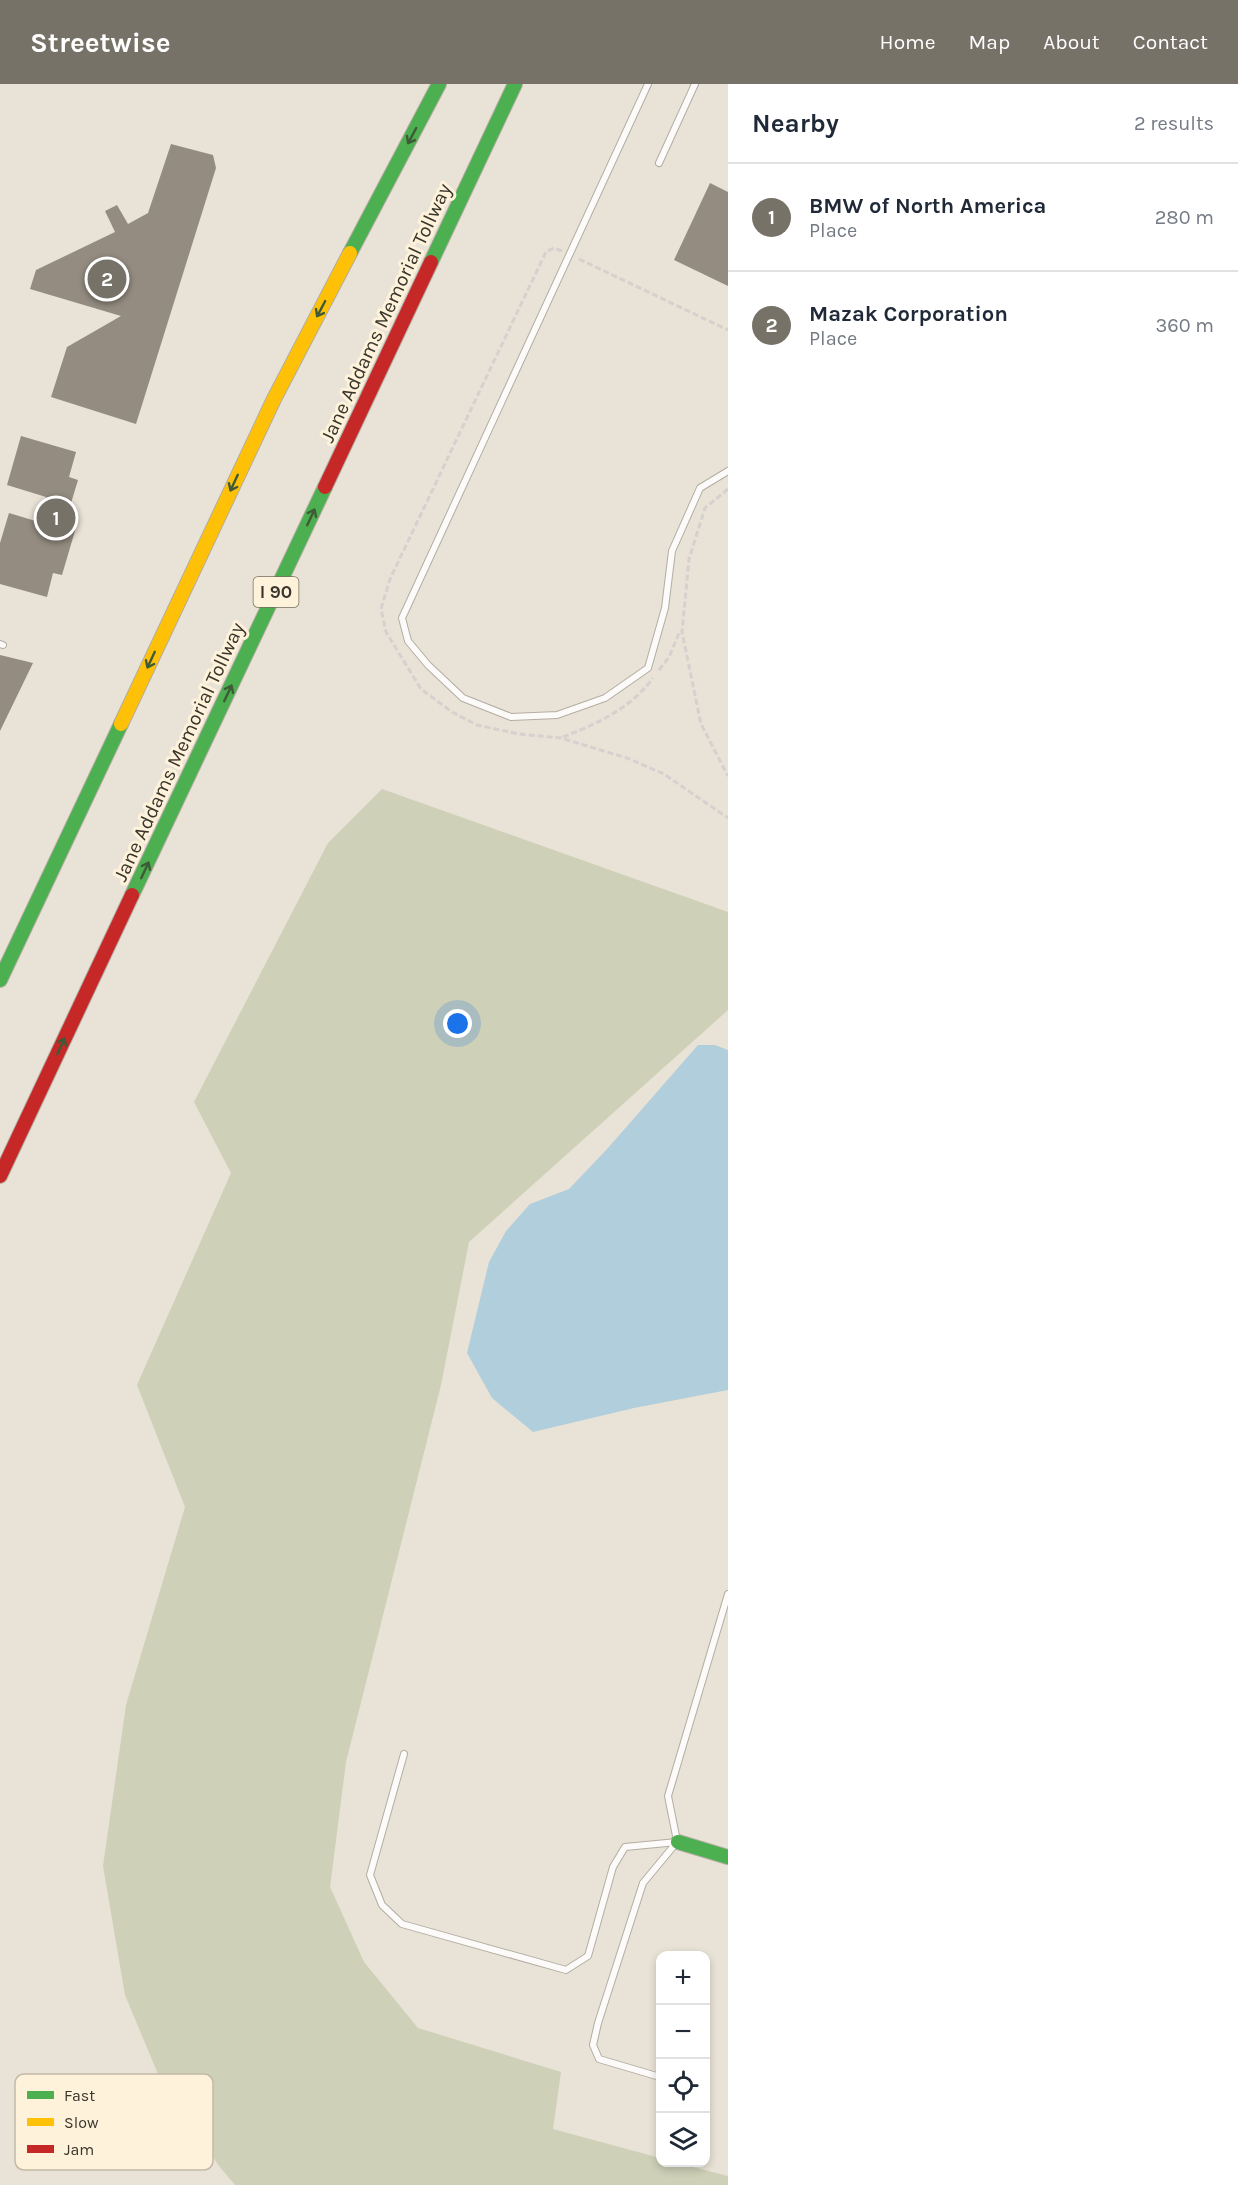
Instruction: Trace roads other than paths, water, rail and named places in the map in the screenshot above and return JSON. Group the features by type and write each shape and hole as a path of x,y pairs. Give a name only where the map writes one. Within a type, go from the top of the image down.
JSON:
{"main road":[{"path":"0,980 274,399 439,84"},
{"name":"Jane Addams Memorial Tollway","path":"0,1176 515,84"},
{"path":"0,1193 37,1099"},
{"path":"678,1842 728,1857"}],"lane":[{"path":"648,84 402,618 408,641 428,665 463,698 511,717 557,715 605,698 648,668 665,608 672,551 700,488 728,471"},
{"path":"659,163 695,84"},
{"path":"678,1842 668,1796 728,1594"},
{"path":"404,1754 370,1875 382,1905 402,1924 566,1970 588,1956 614,1867 625,1847 678,1842"},
{"path":"656,2076 599,2059 593,2045 643,1883 678,1842"}],"water":[{"path":"698,1045 715,1045 728,1050 728,1390 634,1408 533,1432 492,1398 467,1353 489,1262 506,1231 530,1204 569,1189"}],"place":[{"name":"Mazak Corporation","path":"107,279"},
{"name":"BMW of North America","path":"56,518"}]}
